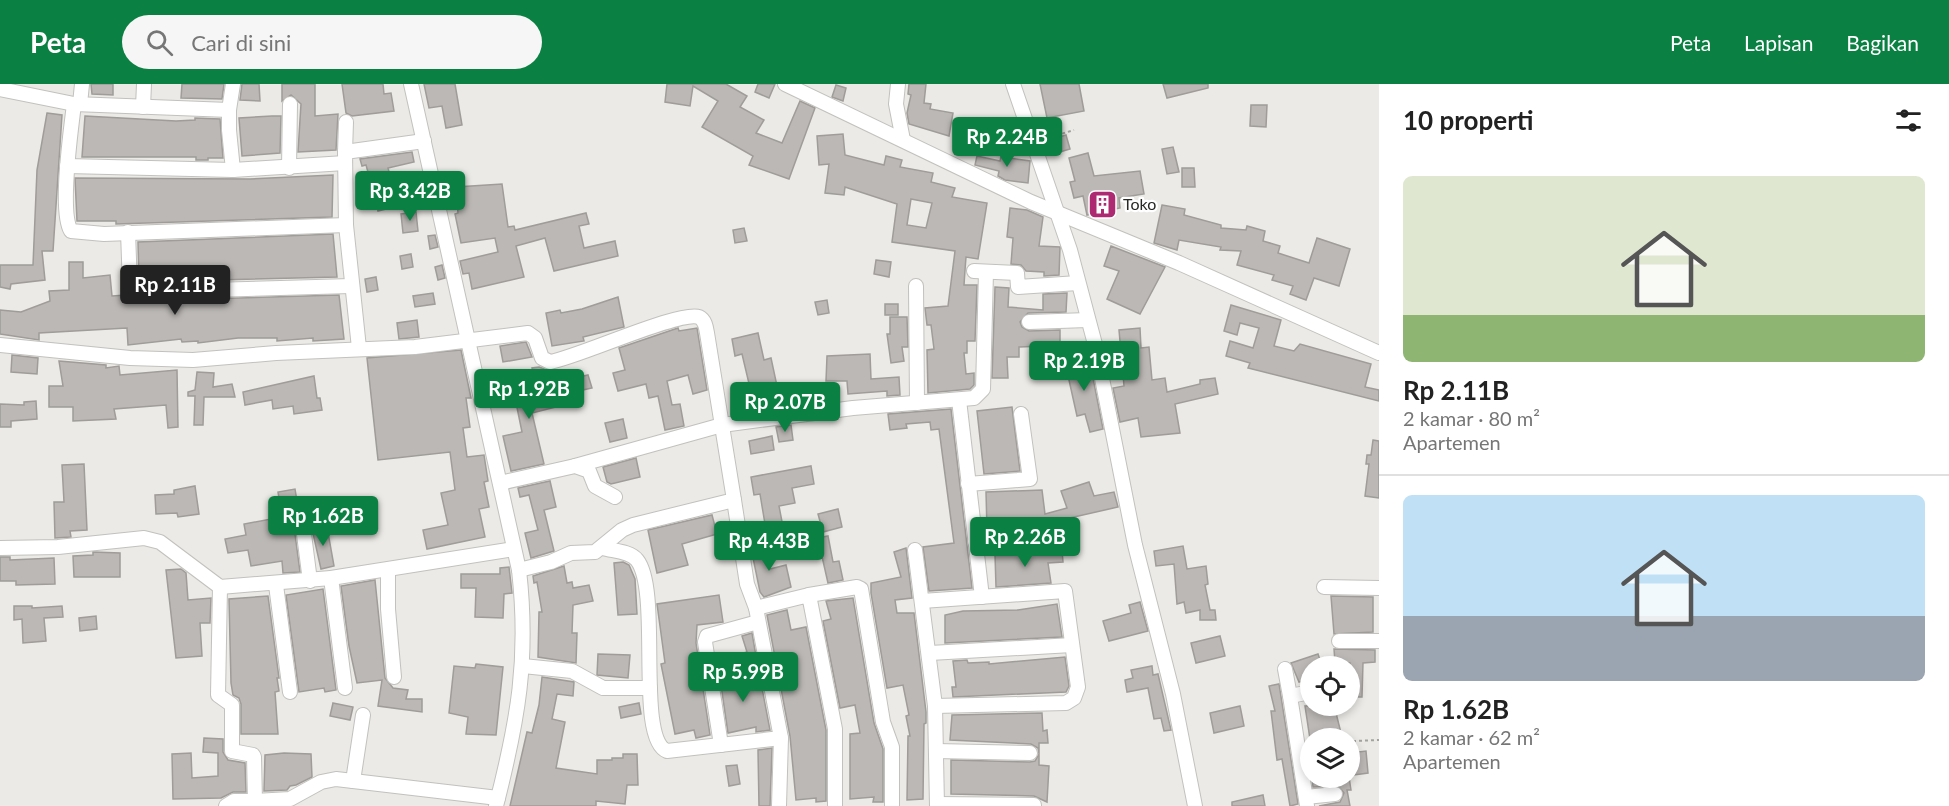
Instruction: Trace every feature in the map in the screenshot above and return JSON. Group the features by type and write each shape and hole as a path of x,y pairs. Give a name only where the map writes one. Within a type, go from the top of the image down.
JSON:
{"street":[{"path":"82,84 67,166 69,230 85,234 346,225"},
{"path":"143,107 144,84"},
{"path":"233,84 229,130 233,170"},
{"path":"226,806 234,801 290,799 329,780 352,781 497,802 511,746 523,666 525,637 519,570 411,84"},
{"path":"785,84 1059,214 1179,263 1379,353"},
{"path":"898,84 897,114 903,140"},
{"path":"1013,84 1059,214 1096,348 1135,545 1173,693 1195,806"},
{"path":"0,89 77,104 230,110"},
{"path":"289,168 290,104"},
{"path":"346,122 346,225 359,348"},
{"path":"67,166 233,170 289,168 424,141"},
{"path":"1026,199 1042,190 1045,173"},
{"path":"128,232 130,287 138,292 351,286"},
{"path":"500,483 575,466 722,425 853,408 975,398 983,389 980,271 1017,273 1018,286 1078,283"},
{"path":"916,286 917,404"},
{"path":"0,345 130,358 193,360 468,343 517,334 532,334 542,358 550,362 645,329 688,317 699,317 705,322 747,584 757,615 781,738 779,806"},
{"path":"1029,322 1088,320"},
{"path":"959,400 982,597"},
{"path":"968,484 1030,479 1021,414"},
{"path":"575,466 585,468 596,486 615,497"},
{"path":"519,570 551,562 571,553 595,552 633,525 734,500"},
{"path":"301,511 310,581"},
{"path":"975,541 1047,537"},
{"path":"0,548 58,547 144,538 160,542 220,587 310,581 514,549"},
{"path":"603,548 629,554 637,560 641,569 647,590 650,688 656,739 663,749 781,738"},
{"path":"915,550 935,706 937,805"},
{"path":"388,570 387,609 394,677"},
{"path":"331,578 345,687"},
{"path":"276,585 290,692"},
{"path":"220,587 218,695 232,705 232,751 253,755 255,801"},
{"path":"1324,587 1379,588"},
{"path":"721,745 705,642 706,636 809,595 861,589 883,722 892,747 892,806"},
{"path":"922,601 1065,591 1078,687 1076,695 1066,702 935,706"},
{"path":"809,595 835,729 835,806"},
{"path":"1339,641 1379,641"},
{"path":"930,653 1072,645"},
{"path":"523,666 572,671 603,688 650,688"},
{"path":"1285,669 1300,731"},
{"path":"1290,696 1300,694"},
{"path":"352,781 363,715"},
{"path":"936,751 1028,756"},
{"path":"1307,802 1335,794"},
{"path":"937,805 1034,806"},
{"path":"937,805 971,806"}],"path":[{"path":"1034,142 1074,130"},
{"path":"1360,741 1379,740"}],"building":[{"path":"91,84 113,84 113,95 92,94"},
{"path":"182,84 224,84 222,99 181,98"},
{"path":"242,84 259,84 260,101 240,100"},
{"path":"282,84 315,84 315,116 338,114 336,150 298,152 301,104 291,95 282,101"},
{"path":"342,84 383,84 384,94 391,93 394,111 352,116 346,113"},
{"path":"424,84 455,84 462,125 446,128 442,106 429,108"},
{"path":"667,84 726,84 747,96 740,107 764,120 756,133 782,143 800,101 815,108 789,179 749,165 753,156 702,127 718,101 693,86 690,106 665,102"},
{"path":"758,84 775,84 769,98 755,92"},
{"path":"909,84 926,84 924,103 931,104 930,109 953,113 949,136 909,124 907,113 911,95 908,94"},
{"path":"1040,84 1079,84 1084,111 1047,118"},
{"path":"1163,84 1208,84 1208,88 1167,98"},
{"path":"836,85 846,88 843,101 832,97"},
{"path":"1251,105 1267,105 1266,127 1250,126"},
{"path":"47,113 62,115 53,251 42,251 45,280 11,284 10,289 0,287 0,265 33,265 37,170"},
{"path":"85,116 176,121 195,120 195,118 220,119 223,158 196,160 196,157 82,157"},
{"path":"281,116 280,153 242,156 239,118"},
{"path":"995,122 1005,123 1003,140 968,139 969,125 994,126"},
{"path":"1020,132 1023,142 1003,146 1005,135"},
{"path":"843,134 845,155 884,165 886,156 902,160 900,167 933,173 931,182 955,188 952,197 987,203 978,259 966,257 964,285 977,285 975,341 967,341 967,353 964,353 966,374 974,373 974,385 970,389 928,393 927,350 934,349 931,325 927,325 925,308 948,306 955,251 892,242 897,204 845,187 844,195 825,193 829,164 819,165 817,136","holes":["911,199 932,203 926,228 907,225"]},
{"path":"1066,135 1070,149 1053,154 1049,140"},
{"path":"1173,147 1179,172 1167,174 1162,149"},
{"path":"412,152 414,162 388,168 398,206 378,211 374,196 370,197 367,184 371,183 366,165 362,166 360,159"},
{"path":"1088,153 1094,176 1140,171 1144,194 1119,198 1120,208 1087,215 1083,196 1074,198 1070,182 1075,181 1069,158"},
{"path":"977,156 1000,161 1001,157 1030,161 1028,183 1005,180 998,176 999,171 975,165"},
{"path":"1182,168 1194,168 1195,187 1182,187"},
{"path":"333,175 332,217 116,224 116,221 77,221 75,178 250,179"},
{"path":"502,184 508,227 514,226 515,230 586,213 589,224 579,226 584,248 615,241 618,256 554,271 545,238 516,246 524,277 472,289 469,273 463,274 460,261 498,252 495,238 461,243 455,214 458,213 456,187"},
{"path":"1162,205 1185,209 1184,215 1221,225 1221,228 1246,230 1247,226 1265,231 1263,241 1280,246 1278,253 1309,263 1317,238 1350,249 1339,286 1314,278 1306,300 1290,294 1293,286 1272,280 1274,275 1237,265 1241,251 1220,250 1221,247 1179,240 1177,250 1154,243"},
{"path":"1010,208 1027,210 1043,217 1039,246 1060,247 1059,275 1044,276 1044,272 1026,271 1021,265 1011,264 1013,238 1007,237"},
{"path":"416,212 418,231 403,233 401,214"},
{"path":"744,228 747,241 735,243 733,230"},
{"path":"333,234 337,277 139,282 138,242"},
{"path":"435,235 438,247 430,249 428,236"},
{"path":"1111,246 1165,267 1140,314 1107,299 1119,271 1104,266"},
{"path":"411,254 413,267 402,269 400,256"},
{"path":"876,260 891,262 889,277 874,274"},
{"path":"69,262 83,262 83,278 110,275 112,296 126,295 138,301 339,295 344,339 313,341 313,338 277,341 277,338 238,338 198,343 198,341 182,342 181,339 128,345 127,328 39,333 39,340 0,334 0,310 21,312 50,301 49,291 69,290"},
{"path":"442,265 445,278 438,280 435,267"},
{"path":"376,277 378,290 367,292 365,279"},
{"path":"995,287 1009,288 1008,307 1043,310 1043,294 1067,293 1066,312 1028,313 1020,322 1022,327 1029,331 1060,330 1060,370 1048,371 1045,346 1019,347 1019,357 1007,357 1008,378 992,378"},
{"path":"433,293 435,304 415,307 413,296"},
{"path":"618,297 624,327 583,337 584,341 552,346 546,313 582,309"},
{"path":"827,300 829,313 818,315 815,302"},
{"path":"885,304 898,304 898,315 885,315"},
{"path":"1231,305 1281,320 1274,346 1294,351 1300,344 1371,364 1365,387 1379,390 1379,401 1248,368 1250,363 1226,356 1230,341 1253,348 1259,328 1240,323 1237,335 1224,331"},
{"path":"890,317 907,317 908,347 902,347 904,361 891,363 887,334 890,334"},
{"path":"417,320 419,337 399,339 397,323"},
{"path":"678,328 679,331 697,328 707,390 693,394 688,375 667,381 672,405 680,404 684,426 665,430 658,396 649,398 646,384 618,391 613,373 625,370 619,348"},
{"path":"1140,328 1141,348 1149,347 1152,380 1165,378 1167,392 1200,384 1200,380 1215,378 1218,394 1175,404 1180,433 1141,437 1138,418 1120,422 1113,388 1124,386 1119,330"},
{"path":"758,333 764,360 771,358 777,386 788,384 790,397 769,400 770,404 749,410 745,394 751,392 742,354 735,356 732,339"},
{"path":"526,342 532,357 503,362 500,346"},
{"path":"461,350 471,398 466,398 470,427 463,428 467,457 484,455 488,481 484,482 489,507 479,509 485,537 427,549 423,530 448,525 441,493 455,490 450,452 378,460 367,358"},
{"path":"870,354 871,379 899,377 900,395 887,396 887,391 848,394 847,381 826,381 827,356"},
{"path":"12,355 38,358 37,374 11,372"},
{"path":"1089,358 1103,429 1090,432 1085,414 1077,416 1065,362"},
{"path":"59,361 106,365 106,368 119,366 120,375 177,370 178,427 168,428 166,405 114,409 116,419 73,421 73,407 49,407 49,386 63,386"},
{"path":"539,367 547,370 556,407 532,413 544,464 511,471 503,436 522,432 512,383 534,378 532,368"},
{"path":"197,372 214,373 213,387 232,384 235,397 204,397 203,425 194,425 195,396 188,396 188,392 195,390"},
{"path":"588,375 592,388 578,391 575,378"},
{"path":"314,376 317,398 320,398 322,410 294,414 293,406 273,409 272,400 245,405 243,392"},
{"path":"36,401 37,419 11,421 11,427 0,427 0,404 24,405 24,402"},
{"path":"1012,407 1020,471 984,474 977,411"},
{"path":"951,409 972,588 929,591 923,547 954,543 939,429 931,430 930,422 906,424 907,428 890,430 888,414"},
{"path":"623,419 627,438 610,442 605,423"},
{"path":"791,425 793,440 779,442 776,427"},
{"path":"772,436 774,450 751,454 749,441"},
{"path":"1373,440 1379,441 1379,498 1365,496 1369,464 1366,464 1367,455 1371,455"},
{"path":"636,458 640,477 611,484 607,482 603,467"},
{"path":"84,464 87,530 70,531 71,537 55,538 54,502 64,502 62,465"},
{"path":"811,466 814,484 792,488 795,503 779,506 783,527 766,530 760,494 754,495 751,477"},
{"path":"550,481 556,507 544,510 554,551 531,558 525,533 538,530 529,495 520,497 518,488"},
{"path":"1089,482 1094,496 1114,492 1118,507 1052,522 1053,526 987,530 986,492 1042,490 1045,514 1067,508 1061,491"},
{"path":"195,486 199,514 178,517 177,513 156,514 155,495 174,494 174,490"},
{"path":"295,489 297,501 294,502 292,512 300,572 283,573 282,561 251,566 248,550 228,553 225,539 246,535 244,524 282,517 278,492"},
{"path":"838,509 842,527 823,532 818,514"},
{"path":"712,515 717,534 682,544 688,565 657,573 648,530"},
{"path":"327,527 334,566 321,569 312,529"},
{"path":"828,536 833,562 839,561 843,580 828,583 821,552 806,555 803,541"},
{"path":"762,540 770,569 786,565 791,587 764,597 760,592 750,543"},
{"path":"1183,546 1187,569 1206,566 1208,584 1205,585 1210,610 1215,610 1216,620 1200,620 1200,610 1186,613 1184,602 1177,604 1174,564 1156,566 1154,551"},
{"path":"906,548 912,598 895,600 897,613 914,613 926,712 923,799 907,800 908,736 910,736 906,716 909,715 903,685 887,688 871,593 871,583 901,577 894,552"},
{"path":"1062,550 1063,562 1048,563 1051,583 996,587 995,555"},
{"path":"93,552 120,553 120,577 74,577 73,556 93,555"},
{"path":"0,557 10,557 10,560 54,558 55,584 16,585 16,581 0,581"},
{"path":"623,562 629,565 635,579 637,614 618,615 614,563"},
{"path":"564,566 567,583 572,582 573,588 589,585 593,601 573,605 572,633 577,633 576,663 538,657 539,612 542,612 537,582 534,583 533,576"},
{"path":"509,567 512,593 504,594 503,618 475,617 476,588 461,588 461,574 500,574 500,568"},
{"path":"181,569 186,573 188,600 211,598 210,623 200,623 202,656 176,658 166,570"},
{"path":"375,580 385,678 393,688 408,690 406,699 422,699 422,712 378,706 382,680 357,683 349,646 341,586"},
{"path":"323,589 336,690 325,692 324,688 299,692 286,595"},
{"path":"719,595 723,622 697,625 696,643 710,735 696,738 694,730 675,734 661,664 665,663 657,604"},
{"path":"268,596 279,678 277,678 279,691 275,692 278,734 241,734 241,704 239,698 233,695 231,683 229,599"},
{"path":"1331,596 1373,597 1373,632 1334,634"},
{"path":"853,598 874,723 883,749 883,802 873,802 874,797 850,799 850,734 860,733 855,705 840,708 823,621 831,619 826,601"},
{"path":"1140,602 1148,631 1109,641 1103,621 1131,613 1129,605"},
{"path":"1057,604 1062,637 945,643 945,615 963,611 1018,610"},
{"path":"14,606 32,606 32,608 62,606 63,617 44,618 46,641 23,643 22,619 14,620"},
{"path":"787,610 791,630 806,627 826,730 826,801 816,802 816,798 796,800 790,736 767,615"},
{"path":"96,616 97,629 80,631 79,618"},
{"path":"752,633 757,662 742,665 740,654 747,652 742,636"},
{"path":"1220,636 1225,656 1196,663 1191,643"},
{"path":"1334,649 1375,650 1375,662 1363,663 1362,697 1360,697 1360,656 1335,656"},
{"path":"598,654 630,655 628,678 597,675"},
{"path":"1065,657 1069,686 1066,692 953,697 952,687 956,687 953,661 967,660 968,663 989,662 989,664"},
{"path":"1300,660 1300,682 1299,682 1291,663"},
{"path":"476,664 503,667 496,735 466,734 468,717 449,713 454,666 475,668"},
{"path":"1152,666 1153,675 1158,674 1171,730 1164,731 1161,718 1154,719 1148,688 1127,692 1125,680 1133,678 1131,670"},
{"path":"737,667 741,686 761,683 770,730 756,732 756,727 728,733 719,671"},
{"path":"542,677 574,682 573,696 557,694 552,719 565,722 556,768 597,774 597,760 612,760 612,758 623,758 623,754 637,754 638,785 627,785 625,804 596,801 596,806 510,806 527,732 532,733 539,705"},
{"path":"1279,684 1298,804 1290,806 1282,759 1277,760 1271,711 1275,711 1269,686"},
{"path":"333,703 353,707 350,720 330,716"},
{"path":"639,703 641,714 621,718 619,707"},
{"path":"1240,706 1244,726 1214,733 1210,713"},
{"path":"1042,713 1043,731 1047,730 1048,743 1039,743 1039,754 1038,748 1031,744 950,740 952,715"},
{"path":"1307,716 1337,716 1340,728 1308,728"},
{"path":"204,738 223,739 223,752 228,760 245,763 246,792 233,792 221,798 173,799 172,754 191,753 192,778 218,776 218,753 203,752"},
{"path":"772,748 770,806 759,806 758,750"},
{"path":"1366,751 1368,773 1360,774 1360,752"},
{"path":"311,754 312,777 290,786 287,790 264,791 265,755"},
{"path":"1039,754 1039,765 1049,766 1047,802 1034,796 951,794 951,760 1030,762 1035,761"},
{"path":"737,765 740,784 729,786 726,766"},
{"path":"1340,788 1351,788 1351,790 1347,790 1350,806 1319,806 1340,802 1344,793"},
{"path":"1263,795 1265,806 1232,806 1232,802"}],"place":[{"name":"Toko","path":"1102,204"}]}
